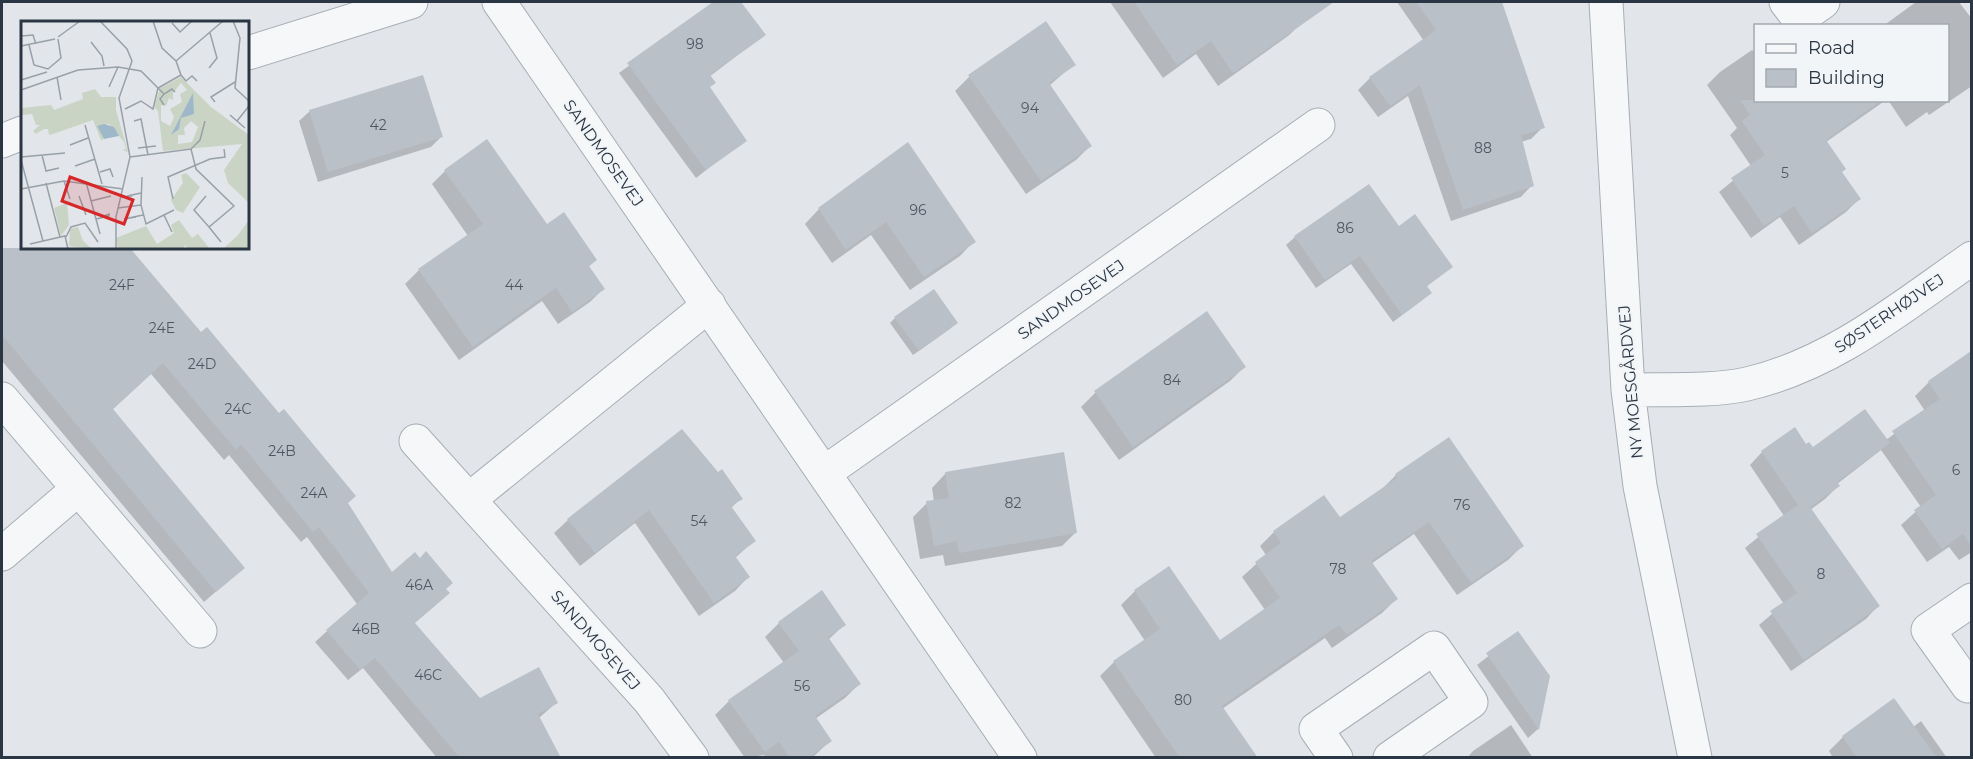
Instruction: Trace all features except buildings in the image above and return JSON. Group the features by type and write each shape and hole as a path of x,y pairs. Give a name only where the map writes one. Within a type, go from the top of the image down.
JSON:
{"street":[{"path":"249,53 411,2"},
{"name":"SANDMOSEVEJ","path":"499,2 1020,758"},
{"name":"NY MOESGÅRDVEJ","path":"1606,2 1628,390 1640,486 1695,758"},
{"path":"1786,2 1799,19 1823,2"},
{"name":"SANDMOSEVEJ","path":"824,473 1318,124"},
{"path":"2,141 21,133"},
{"name":"SØSTERHØJVEJ","path":"1628,390 1701,389 1744,384 1797,370 1856,340 1971,258"},
{"path":"471,498 709,305"},
{"path":"2,399 200,631"},
{"name":"SANDMOSEVEJ","path":"416,441 471,498 649,700 692,758"},
{"path":"2,554 78,489"},
{"path":"1971,600 1928,630 1968,686 1971,684"},
{"path":"1336,758 1316,729 1434,648 1471,702 1390,758"}]}
